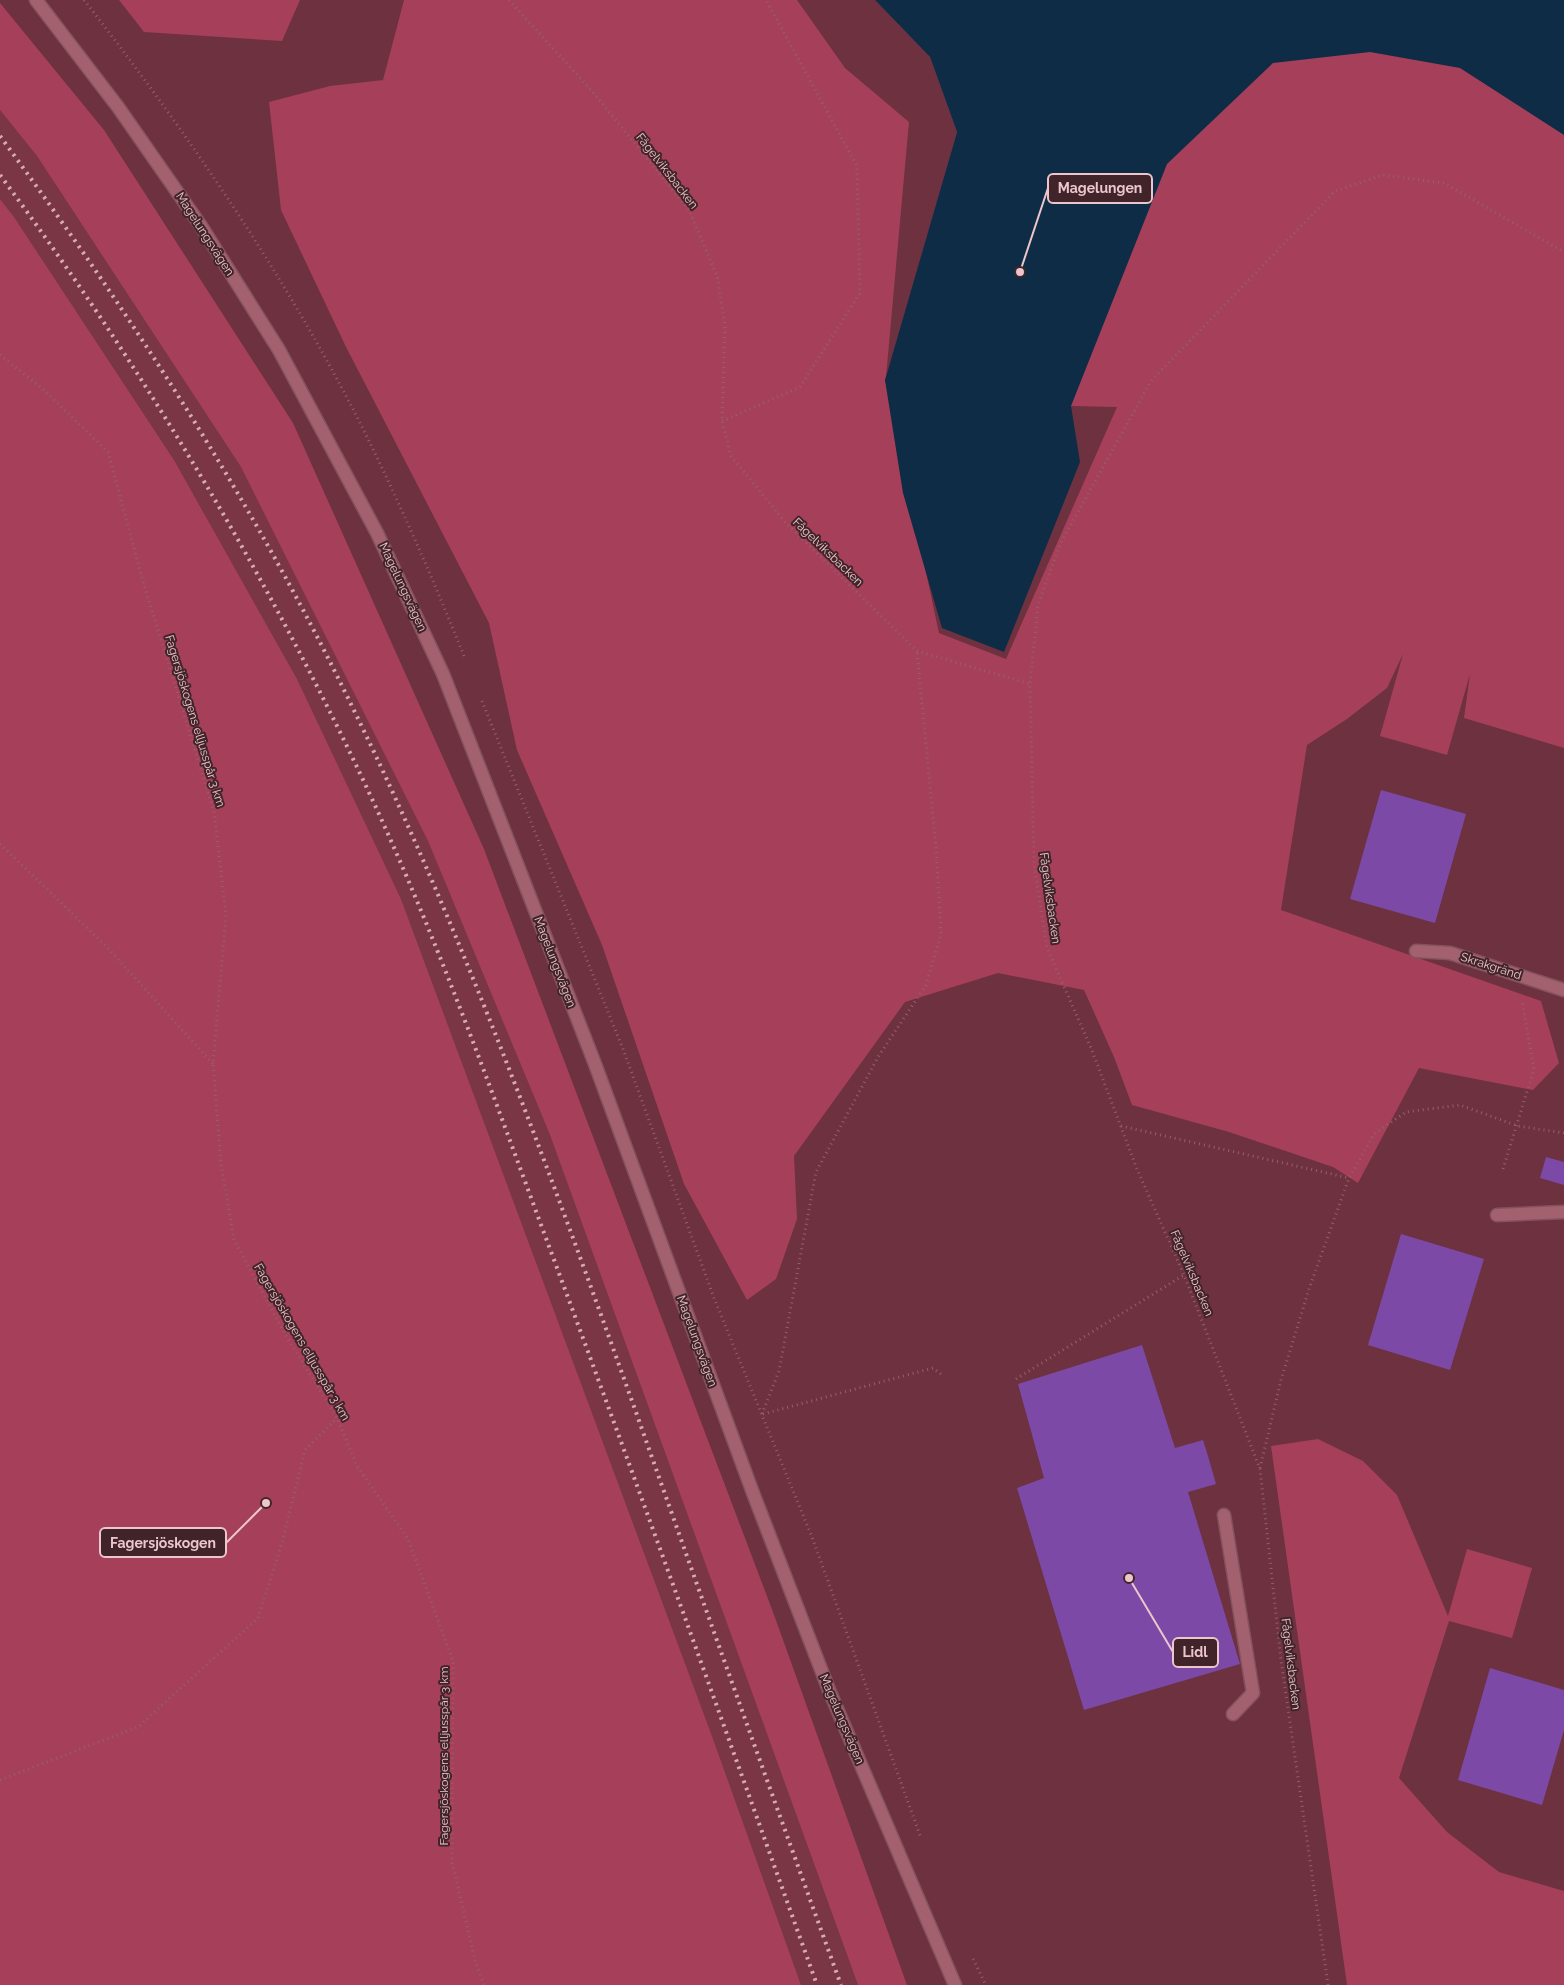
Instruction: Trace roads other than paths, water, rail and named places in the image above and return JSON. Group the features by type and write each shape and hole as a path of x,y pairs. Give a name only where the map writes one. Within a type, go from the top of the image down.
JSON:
{"main road":[{"name":"Magelungsvägen","path":"36,0 118,107 201,226 279,350 377,533 444,674 591,1055 753,1493 819,1663 955,1985"},
{"name":"Skrakgränd","path":"1416,951 1450,954 1564,990"},
{"path":"1497,1214 1564,1212"},
{"path":"1224,1515 1253,1693 1233,1714"}],"water":[{"path":"875,0 1564,0 1564,135 1460,68 1370,52 1273,63 1167,164 1071,406 1080,462 1004,652 942,628 903,493 885,380 957,132 930,57"}],"railway":[{"path":"0,136 132,325 174,389 254,521 327,656 415,841 494,1031 567,1222 841,1985"},
{"path":"0,175 102,320 198,470 285,625 326,704 391,840 461,1010 504,1125 817,1985"}],"place":[{"name":"Magelungen","path":"1020,272"},
{"name":"Fagersjöskogen","path":"266,1503"},
{"name":"Lidl","path":"1129,1578"}]}
